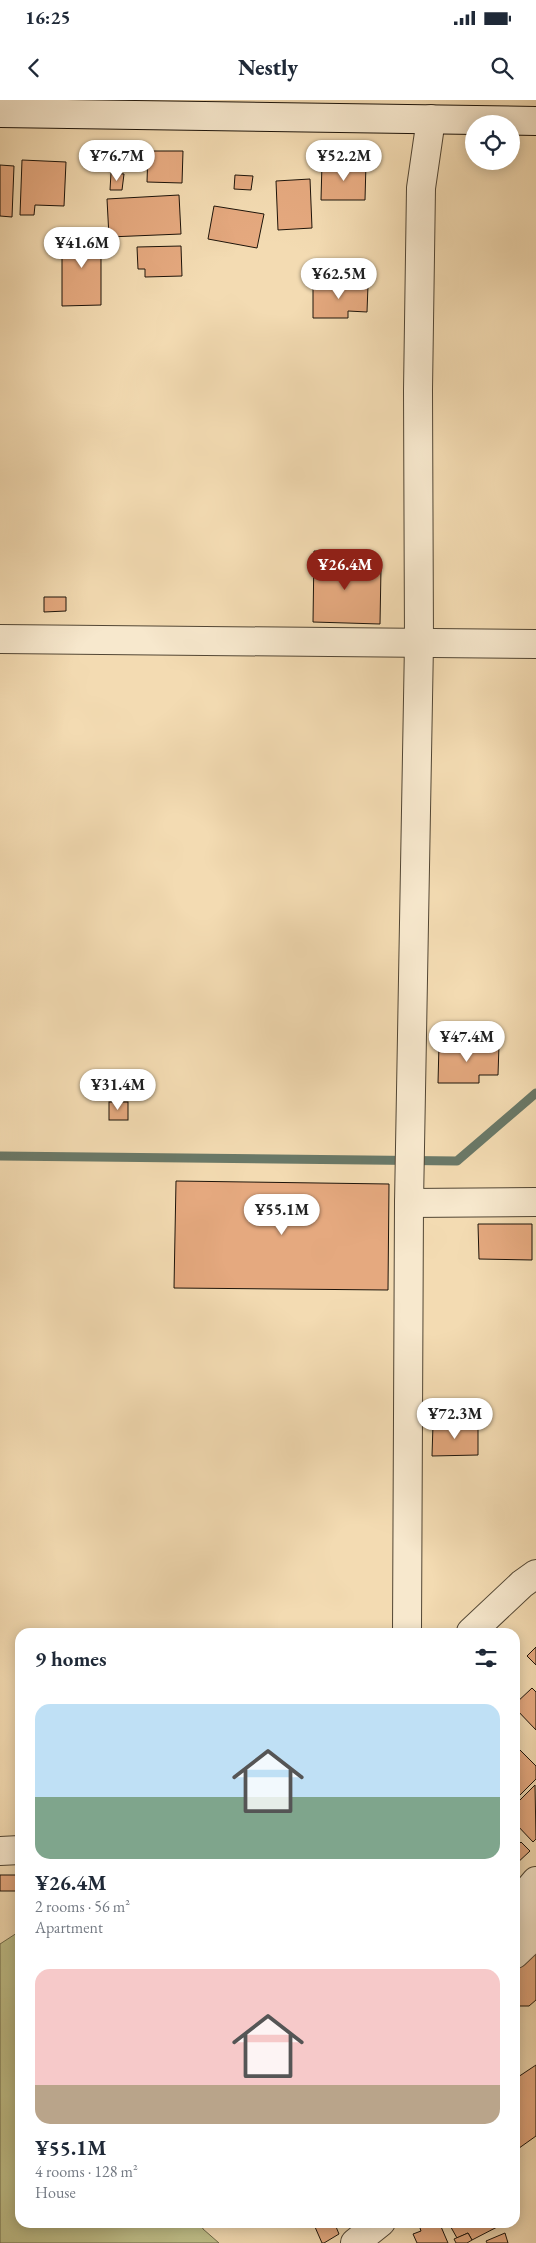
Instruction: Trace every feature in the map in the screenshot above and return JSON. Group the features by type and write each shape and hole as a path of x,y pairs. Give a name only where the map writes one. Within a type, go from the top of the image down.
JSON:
{"street":[{"path":"0,113 433,110 536,121"},
{"path":"407,1628 409,1203 419,643 418,390 421,188 433,110"},
{"path":"0,639 536,644"},
{"path":"409,1203 536,1202"},
{"path":"474,1628 522,1584 536,1574"},
{"path":"0,1850 15,1850"},
{"path":"520,1949 534,1936 534,1916 524,1892"},
{"path":"355,2243 374,2228"}],"green space":[{"path":"15,1934 15,2228 203,2228 219,2243 0,2243 0,1944"}],"building":[{"path":"109,146 115,146 115,162 109,163"},
{"path":"148,151 183,151 182,183 147,182"},
{"path":"22,160 66,162 64,206 35,205 34,215 20,215"},
{"path":"322,163 366,163 365,200 321,200"},
{"path":"0,165 14,166 12,217 0,216"},
{"path":"111,173 124,174 122,190 110,190"},
{"path":"235,175 253,176 251,190 234,189"},
{"path":"310,179 312,228 278,230 276,181"},
{"path":"179,195 181,234 109,237 107,199"},
{"path":"214,206 264,214 257,248 208,239"},
{"path":"101,232 101,305 62,306 62,233"},
{"path":"181,246 182,276 145,277 145,269 138,269 137,247"},
{"path":"313,284 368,285 367,312 348,311 348,318 313,318"},
{"path":"314,551 349,552 349,567 381,568 380,624 313,622"},
{"path":"44,597 66,597 66,611 44,612"},
{"path":"439,1044 499,1045 498,1075 479,1075 479,1083 438,1083"},
{"path":"109,1102 128,1102 128,1120 109,1120"},
{"path":"176,1181 389,1184 388,1290 174,1288"},
{"path":"478,1224 532,1224 532,1260 479,1259"},
{"path":"433,1424 478,1424 478,1455 432,1456"},
{"path":"536,1647 536,1665 527,1656"},
{"path":"532,1688 536,1692 536,1730 520,1713 520,1699"},
{"path":"520,1750 536,1766 536,1779 520,1795"},
{"path":"535,1785 536,1839 533,1842 520,1828 520,1800"},
{"path":"520,1843 530,1851 520,1860"},
{"path":"0,1875 15,1875 15,1891 0,1891"},
{"path":"536,1950 536,2000 529,2006 520,2006 520,1964"},
{"path":"536,2065 536,2136 520,2147 520,2076"},
{"path":"315,2228 336,2228 339,2234 322,2243"},
{"path":"420,2228 442,2228 448,2243 417,2243 413,2234 421,2231"},
{"path":"451,2228 495,2228 472,2240 468,2233 457,2238"},
{"path":"468,2233 472,2240 467,2243 456,2243 454,2239"},
{"path":"505,2233 508,2243 487,2243 486,2241"}],"waterway":[{"path":"0,1156 457,1161 536,1093"}]}
